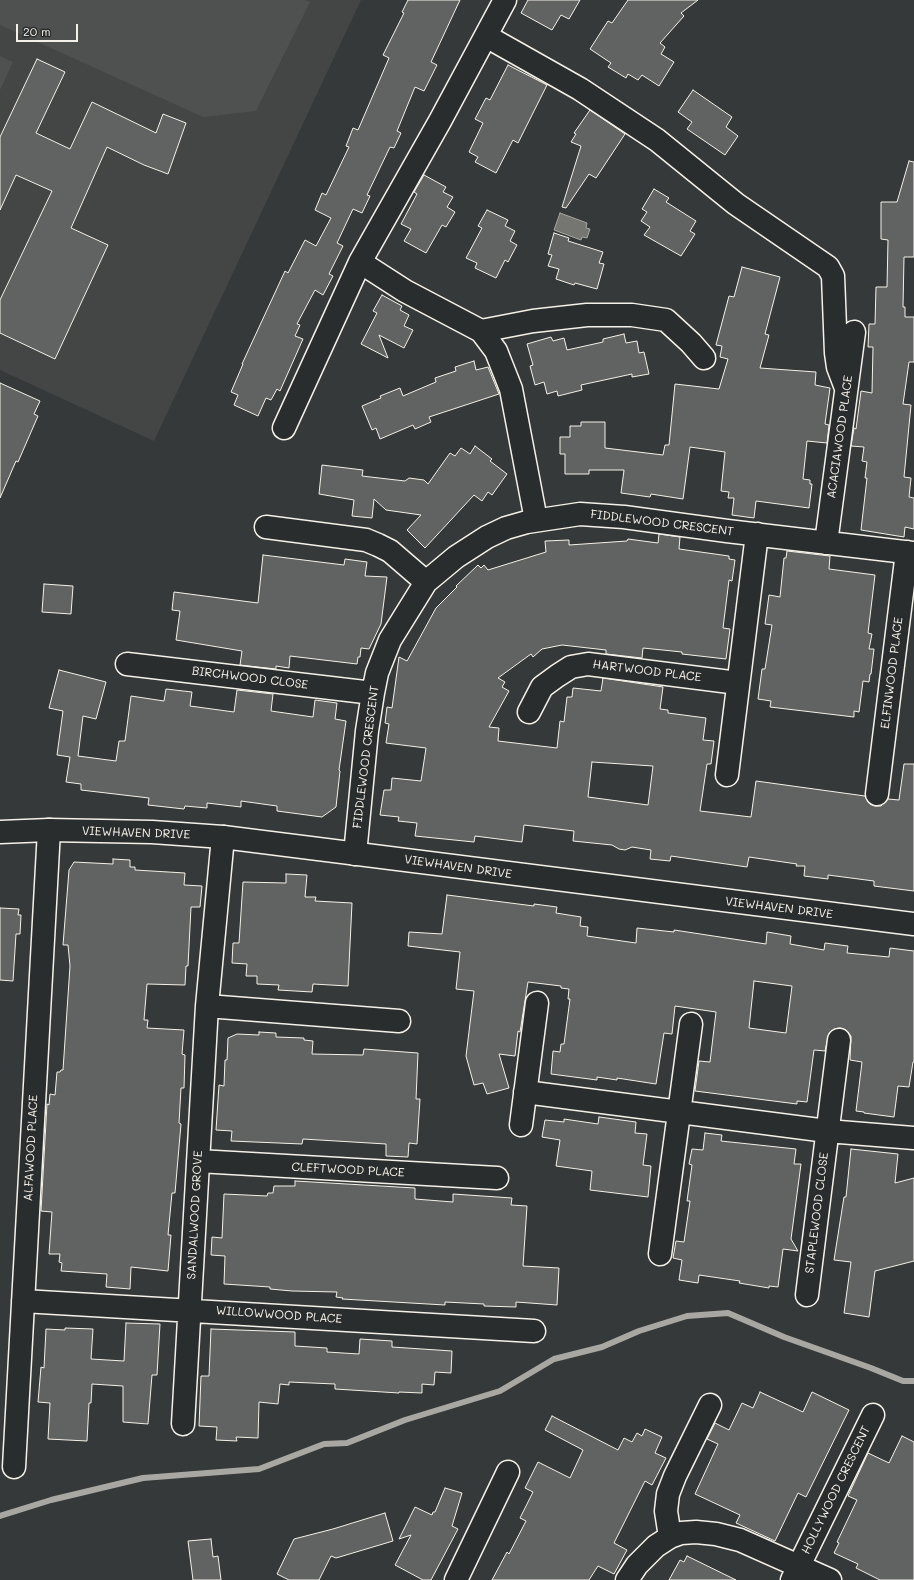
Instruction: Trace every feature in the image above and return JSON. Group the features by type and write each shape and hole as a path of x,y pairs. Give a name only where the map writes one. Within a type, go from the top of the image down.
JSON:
{"street":[{"path":"284,428 360,262 440,121 505,0"},
{"path":"486,36 580,89 657,140 736,204 828,267 833,276 836,353 838,367 846,388"},
{"path":"360,262 405,291 481,331 496,351 510,389 536,520"},
{"path":"481,331 532,321 572,316 632,315 666,320 692,343 704,358"},
{"name":"ACACIAWOOD PLACE","path":"826,542 854,332"},
{"name":"FIDDLEWOOD CRESCENT","path":"355,854 367,731 373,693 378,673 390,640 426,582 456,556 487,537 506,528 536,520 580,514 624,517 910,553"},
{"path":"266,527 366,540 390,551 426,582"},
{"path":"727,775 757,534"},
{"name":"ELFINWOOD PLACE","path":"877,794 910,553"},
{"name":"BIRCHWOOD CLOSE","path":"127,664 373,693"},
{"name":"HARTWOOD PLACE","path":"529,712 542,687 571,667 588,664 738,683"},
{"name":"VIEWHAVEN DRIVE","path":"0,832 49,830 152,832 223,837 514,875 914,924"},
{"name":"ALFAWOOD PLACE","path":"14,1467 49,830"},
{"name":"SANDALWOOD GROVE","path":"183,1424 207,1006 223,837"},
{"path":"521,1125 537,1003"},
{"path":"207,1006 399,1021"},
{"path":"660,1254 691,1024"},
{"name":"STAPLEWOOD CLOSE","path":"807,1295 839,1040"},
{"path":"525,1092 828,1130 914,1138"},
{"name":"CLEFTWOOD PLACE","path":"198,1161 497,1178"},
{"name":"WILLOWWOOD PLACE","path":"23,1301 534,1331"},
{"path":"670,1538 666,1511 668,1494 675,1476 710,1405"},
{"name":"HOLLYWOOD CRESCENT","path":"795,1573 873,1414"},
{"path":"456,1580 508,1472"},
{"name":"HOLLYWOOD CRESCENT","path":"627,1580 637,1565 656,1546 681,1533 696,1532 716,1534 740,1540 795,1573 830,1580"}],"shaded area":[{"path":"0,0 361,0 154,441 0,370"},
{"path":"0,0 305,0 310,2 256,111 203,117 0,25"},
{"path":"0,56 13,62 0,90"},
{"path":"560,213 587,223 586,228 590,229 587,238 582,237 581,240 554,230"}],"building":[{"path":"408,0 460,0 431,62 437,65 424,91 415,87 397,131 401,133 394,148 390,147 367,195 370,196 362,213 353,209 337,243 343,246 329,274 333,276 323,295 315,290 297,324 300,325 295,336 303,339 280,391 277,389 271,400 266,398 258,416 234,405 238,395 231,392 242,364 285,271 288,273 305,240 316,246 331,218 315,210 322,193 326,195 349,147 346,146 353,128 358,130 389,58 383,55 404,13 402,12"},
{"path":"528,0 580,0 569,19 561,15 552,30 521,13"},
{"path":"628,0 698,0 681,13 684,16 660,43 665,47 661,54 674,62 659,86 642,75 638,80 628,74 626,78 608,67 611,63 590,49 608,21 612,23"},
{"path":"37,59 65,72 36,133 70,149 92,102 156,133 163,114 186,123 168,174 144,165 107,147 71,228 108,245 55,359 0,333 0,300 52,191 16,175 0,210 0,137"},
{"path":"508,65 547,85 518,143 513,140 496,173 475,162 478,157 469,152 483,123 475,119 486,98 490,100"},
{"path":"693,90 732,117 726,127 738,136 725,155 687,129 692,122 678,112"},
{"path":"590,110 625,134 596,178 589,174 566,208 562,207 581,146 571,142 576,134 574,133"},
{"path":"909,161 914,162 914,257 904,257 903,307 905,307 905,317 914,317 914,362 909,362 903,404 911,405 904,477 911,478 909,497 914,498 914,529 905,527 904,537 861,530 867,478 865,478 867,462 862,461 864,447 851,446 854,428 856,429 861,391 872,393 873,347 868,347 869,324 875,324 876,287 887,287 888,240 881,239 881,202 897,202"},
{"path":"424,175 446,187 443,192 453,197 447,207 455,212 446,227 442,225 426,253 404,241 411,229 401,224 417,194 414,192"},
{"path":"654,189 669,198 666,202 696,221 690,231 695,234 681,256 644,235 650,227 641,221 647,212 642,209"},
{"path":"487,210 508,220 505,226 515,231 510,241 517,245 508,262 505,260 496,278 475,268 477,263 466,258 482,228 478,226"},
{"path":"554,233 569,238 568,241 603,252 599,263 604,264 597,289 575,283 574,285 556,279 559,269 548,266 552,255 548,254"},
{"path":"742,267 780,277 765,334 769,335 760,368 816,372 815,385 830,388 825,424 829,425 827,443 807,441 803,479 810,480 810,484 812,484 809,508 756,501 754,518 732,515 734,498 728,498 729,492 721,491 725,452 690,447 683,499 651,494 650,497 621,493 624,470 589,470 589,474 565,474 565,454 560,454 560,437 570,437 570,426 581,426 581,422 605,422 605,448 663,455 665,445 669,445 675,384 719,389 728,359 720,357 722,346 716,345 729,296 734,297"},
{"path":"382,295 402,306 400,310 409,315 404,326 413,330 404,348 379,335 388,358 361,344 377,313 373,311"},
{"path":"624,334 626,343 637,341 639,353 644,352 649,374 632,377 632,374 581,385 582,390 558,396 557,391 547,394 544,382 535,385 530,366 533,365 527,344 551,337 553,341 564,338 567,350 603,342 603,339"},
{"path":"474,361 476,370 488,367 499,394 429,417 431,422 415,429 413,425 380,439 376,428 372,430 362,406 381,398 380,396 400,388 403,396 436,382 435,378 456,371 455,367"},
{"path":"0,383 40,401 34,414 38,416 0,498"},
{"path":"475,446 492,459 490,461 507,474 492,495 488,492 482,501 474,495 425,548 407,530 421,515 386,510 374,499 372,518 352,516 354,500 319,494 322,465 363,470 362,476 405,481 409,478 424,480 428,484 450,453 455,456 461,448 470,454"},
{"path":"659,534 680,537 679,549 729,556 729,559 735,560 732,581 729,580 723,628 730,629 726,659 643,648 642,658 606,654 606,650 562,645 542,649 533,657 531,654 498,678 505,682 502,687 509,691 489,727 499,728 498,741 557,748 560,721 564,722 567,697 572,697 573,688 601,691 603,678 663,687 660,709 668,710 668,713 706,718 703,740 714,741 711,764 707,764 700,811 751,817 756,781 865,796 870,804 881,806 888,799 899,800 904,764 914,764 914,891 874,886 874,881 828,875 828,879 804,876 805,866 796,866 797,864 749,857 747,867 671,856 670,861 650,859 651,850 632,847 625,850 619,849 612,845 573,841 574,831 524,825 522,842 475,836 474,842 415,836 417,823 398,821 399,817 380,815 384,790 391,790 392,778 421,781 426,748 386,743 389,724 385,723 387,707 392,708 399,657 407,661 436,608 457,587 456,586 478,565 481,568 484,565 488,570 546,552 545,541 569,540 569,545 627,541 628,539 658,543","holes":["592,762 653,766 648,805 588,797"]},
{"path":"787,551 830,556 829,569 875,575 868,633 872,634 869,649 874,649 871,674 869,682 863,681 859,712 854,711 854,717 770,707 771,701 758,699 762,669 765,669 772,625 765,624 769,595 780,597 784,558 786,558"},
{"path":"263,555 344,565 345,559 367,562 365,576 387,577 381,624 369,649 361,648 360,657 358,657 357,664 290,656 289,668 276,666 276,669 240,665 242,651 176,640 180,611 172,610 174,592 258,603"},
{"path":"44,584 73,586 71,614 42,612"},
{"path":"59,670 106,682 96,719 83,716 78,756 116,761 119,741 125,741 131,696 164,701 166,689 192,692 190,706 234,712 237,690 273,694 271,711 313,717 315,700 337,703 335,719 346,721 339,770 336,807 322,817 277,811 277,806 241,801 241,807 207,803 207,808 185,806 184,809 148,805 149,798 81,790 81,784 66,782 70,757 57,755 63,711 49,708"},
{"path":"113,859 130,860 130,867 135,867 135,870 185,873 184,885 202,886 200,907 191,907 188,966 186,966 185,985 147,984 144,1020 148,1020 147,1028 184,1030 182,1054 185,1055 184,1088 181,1088 179,1123 181,1124 175,1193 172,1193 168,1235 171,1235 168,1271 131,1267 130,1289 106,1287 107,1274 61,1271 62,1263 59,1262 60,1254 49,1254 52,1212 41,1211 47,1104 49,1105 50,1094 55,1095 57,1072 63,1070 70,966 68,945 63,945 69,870 74,862 113,864"},
{"path":"286,874 307,875 305,897 316,897 315,901 352,903 348,986 313,984 312,992 278,990 279,985 257,984 257,976 246,976 247,964 232,963 233,943 239,943 243,882 286,883"},
{"path":"447,895 534,906 534,904 557,907 556,913 581,917 580,926 588,927 587,936 636,943 637,928 674,932 674,930 766,944 767,932 791,936 790,944 824,950 825,943 848,946 847,953 889,957 890,948 914,951 914,1062 909,1087 898,1086 894,1117 856,1111 862,1062 850,1060 851,1036 846,1030 840,1028 834,1029 829,1033 825,1051 814,1050 807,1102 797,1101 797,1104 695,1091 699,1061 710,1062 716,1012 675,1006 672,1034 664,1033 656,1084 617,1078 617,1080 597,1077 597,1080 551,1074 553,1051 560,1052 561,1044 564,1044 570,999 568,999 569,989 561,988 561,986 528,982 520,1032 518,1031 515,1056 499,1054 509,1088 487,1094 483,1083 474,1085 466,1056 474,991 456,989 460,952 408,946 409,932 442,934","holes":["754,981 792,986 786,1033 749,1028"]},
{"path":"0,908 19,909 18,915 21,915 20,934 16,934 13,981 0,980"},
{"path":"259,1032 276,1033 276,1037 304,1038 304,1040 313,1041 312,1054 363,1055 364,1049 418,1053 416,1099 420,1099 417,1144 409,1143 408,1157 386,1156 386,1144 303,1139 302,1144 231,1141 232,1131 216,1130 219,1085 224,1086 228,1038 237,1034 259,1035"},
{"path":"599,1117 636,1122 635,1133 647,1134 643,1165 651,1166 648,1197 590,1190 592,1171 556,1166 560,1140 542,1137 545,1120 564,1122 564,1119 598,1124"},
{"path":"705,1133 722,1135 721,1141 796,1149 794,1164 801,1164 791,1239 798,1251 783,1249 778,1287 769,1286 769,1288 739,1283 740,1281 699,1275 698,1283 679,1280 682,1260 673,1258 676,1241 684,1242 690,1201 687,1201 692,1165 689,1164 692,1149 703,1150"},
{"path":"851,1149 898,1154 895,1183 914,1178 914,1261 875,1271 869,1317 844,1313 851,1262 834,1260 844,1197 846,1197"},
{"path":"295,1181 415,1188 415,1199 453,1202 453,1194 512,1198 511,1205 527,1206 523,1266 559,1268 557,1305 516,1302 516,1307 484,1306 484,1304 445,1302 445,1305 342,1299 343,1298 336,1297 337,1292 292,1291 270,1289 270,1287 224,1284 225,1256 211,1255 212,1237 222,1238 224,1194 267,1196 268,1193 273,1193 274,1186 295,1186"},
{"path":"126,1323 160,1324 157,1375 152,1375 148,1424 123,1422 123,1386 92,1384 91,1403 89,1403 87,1441 48,1439 50,1403 38,1402 41,1367 44,1368 46,1329 93,1329 91,1359 124,1361"},
{"path":"211,1329 295,1332 295,1346 327,1348 327,1352 359,1354 360,1339 392,1341 392,1347 452,1351 451,1373 435,1372 434,1385 422,1384 422,1393 335,1389 335,1384 289,1382 289,1385 280,1384 278,1404 259,1402 258,1438 236,1437 237,1441 216,1440 217,1427 199,1426 201,1376 209,1376"},
{"path":"760,1392 803,1412 812,1392 849,1410 806,1497 798,1493 775,1541 736,1523 740,1515 695,1494 718,1444 707,1439 715,1423 729,1430 742,1403 753,1408"},
{"path":"552,1416 618,1450 624,1438 632,1442 637,1433 642,1436 645,1429 662,1437 655,1453 666,1458 652,1485 645,1481 614,1543 627,1550 614,1574 598,1566 589,1580 492,1580 507,1552 509,1554 526,1521 520,1518 533,1492 525,1488 538,1462 570,1478 583,1450 545,1430"},
{"path":"902,1436 914,1442 914,1580 880,1580 856,1568 858,1564 834,1553 839,1543 837,1542 857,1500 848,1496 868,1453 889,1463"},
{"path":"445,1488 462,1493 452,1526 458,1529 431,1580 423,1580 395,1565 411,1535 399,1539 415,1507 432,1515 433,1512 435,1512"},
{"path":"385,1513 393,1541 336,1558 331,1556 319,1580 289,1580 277,1574 294,1539"},
{"path":"211,1539 213,1557 218,1556 221,1580 193,1580 188,1541"},
{"path":"687,1556 736,1580 669,1580 680,1560 684,1562"}],"waterway":[{"path":"0,1516 51,1500 143,1478 259,1469 324,1444 347,1443 405,1420 500,1391 554,1359 602,1347 639,1331 687,1316 728,1313 784,1337 903,1381 914,1381"}]}
